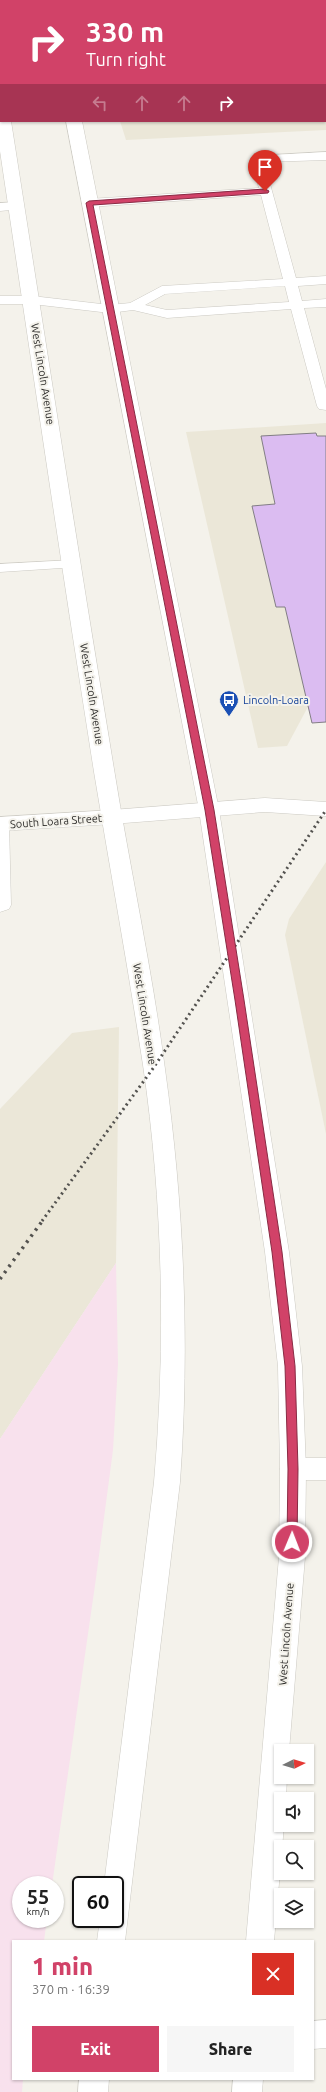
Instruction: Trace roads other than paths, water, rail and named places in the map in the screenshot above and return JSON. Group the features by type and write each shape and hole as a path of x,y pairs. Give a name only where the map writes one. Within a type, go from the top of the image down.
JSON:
{"main road":[{"name":"West Lincoln Avenue","path":"3,122 4,154 17,206 112,817 154,1067 166,1182 174,1332 172,1418 167,1482 119,1876"},
{"name":"West Lincoln Avenue","path":"74,122 209,810 277,1252 290,1366 293,1469 292,1556 260,1940"},
{"name":"South Loara Street","path":"0,824 265,805 326,809"},
{"path":"293,1469 326,1469"},
{"path":"112,1940 113,1928"},
{"path":"314,2035 326,2034"},
{"path":"93,2092 94,2080"},
{"path":"247,2092 248,2080"}],"lane":[{"path":"324,406 257,159 326,156"},
{"path":"89,203 265,191"},
{"path":"0,207 17,206"},
{"path":"133,306 162,290 326,280"},
{"path":"222,286 229,310"},
{"path":"0,300 32,300 110,308 133,306 167,314 326,303"},
{"path":"0,568 72,564"},
{"path":"0,824 2,906"}],"railway":[{"path":"42,1221 154,1067 326,810"},
{"path":"0,1279 43,1220"}],"place":[{"name":"Lincoln-Loara","path":"229,717"}]}
